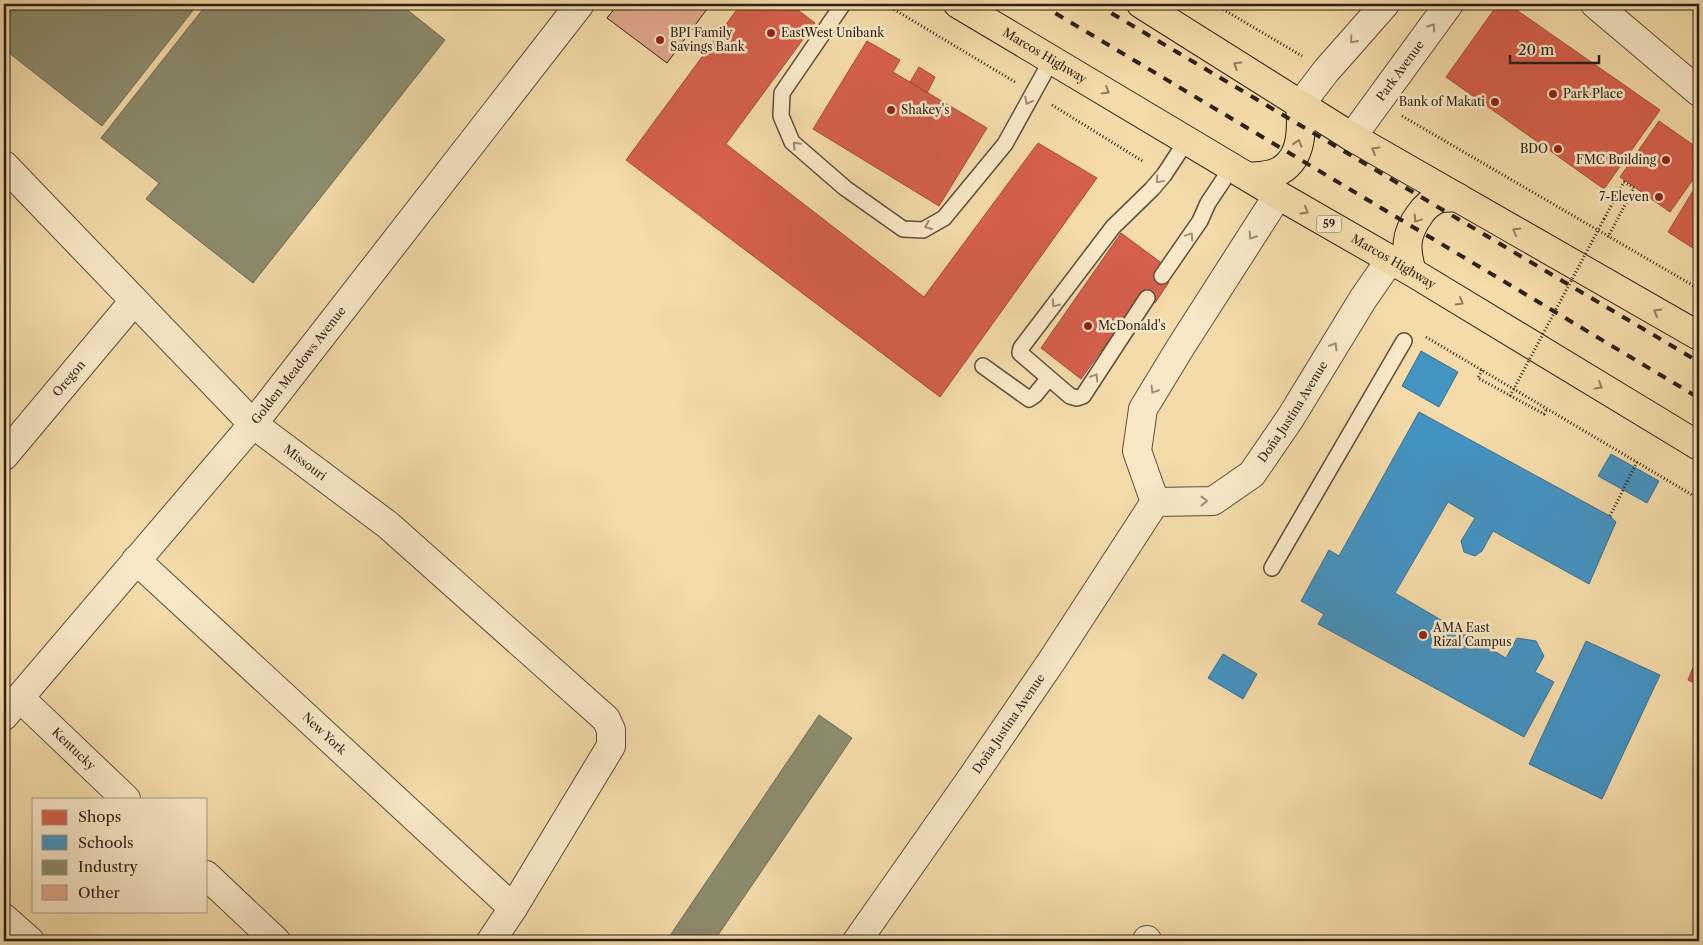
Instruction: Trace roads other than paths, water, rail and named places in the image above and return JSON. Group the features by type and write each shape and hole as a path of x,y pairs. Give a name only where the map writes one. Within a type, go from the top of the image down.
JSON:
{"main road":[{"name":"Marcos Highway","path":"958,4 1401,266 1699,446"},
{"path":"1141,4 1352,137 1699,336"},
{"path":"1241,172 1266,175 1280,171 1291,162 1301,135 1300,105"},
{"path":"1401,266 1407,256 1407,240 1414,223 1424,208 1438,199 1457,198"}],"street":[{"name":"Golden Meadows Avenue","path":"12,707 253,424 580,4"},
{"path":"1300,105 1326,71 1385,4"},
{"name":"Park Avenue","path":"1352,137 1449,4"},
{"path":"1596,4 1699,92"},
{"name":"Missouri","path":"8,179 134,301 253,424 388,525 606,719 611,730 611,746 512,908"},
{"path":"1155,502 1137,451 1143,409 1278,194"},
{"name":"Doña Justina Avenue","path":"856,941 1047,667 1155,502 1213,502 1252,474 1291,417 1363,300 1401,266"},
{"name":"Oregon","path":"4,456 134,301"},
{"name":"New York","path":"136,560 512,908"},
{"name":"Kentucky","path":"12,707 125,798"},
{"path":"208,877 276,941"},
{"path":"491,941 512,908"},
{"path":"4,918 30,941"}],"lane":[{"path":"844,4 782,93 781,116 792,142 845,188 903,229 923,230 944,218 1005,144 1032,92 1052,59"},
{"path":"1147,298 1083,396 1076,398 1070,396 1020,352 1113,227 1164,175 1187,140"},
{"path":"1162,276 1200,220 1208,203 1241,172"},
{"path":"1272,568 1404,341"},
{"path":"983,366 1029,399 1035,395 1049,378"}],"railway":[{"path":"1040,4 1699,398"},
{"path":"1096,4 1699,362"}],"place":[{"name":"EastWest Unibank","path":"771,33"},
{"name":"BPI Family Savings Bank","path":"660,40"},
{"name":"Park Place","path":"1553,94"},
{"name":"Bank of Makati","path":"1495,102"},
{"name":"Shakey's","path":"891,110"},
{"name":"BDO","path":"1558,149"},
{"name":"FMC Building","path":"1666,160"},
{"name":"7-Eleven","path":"1659,197"},
{"name":"McDonald's","path":"1088,326"},
{"name":"AMA East Rizal Campus","path":"1423,635"}]}
